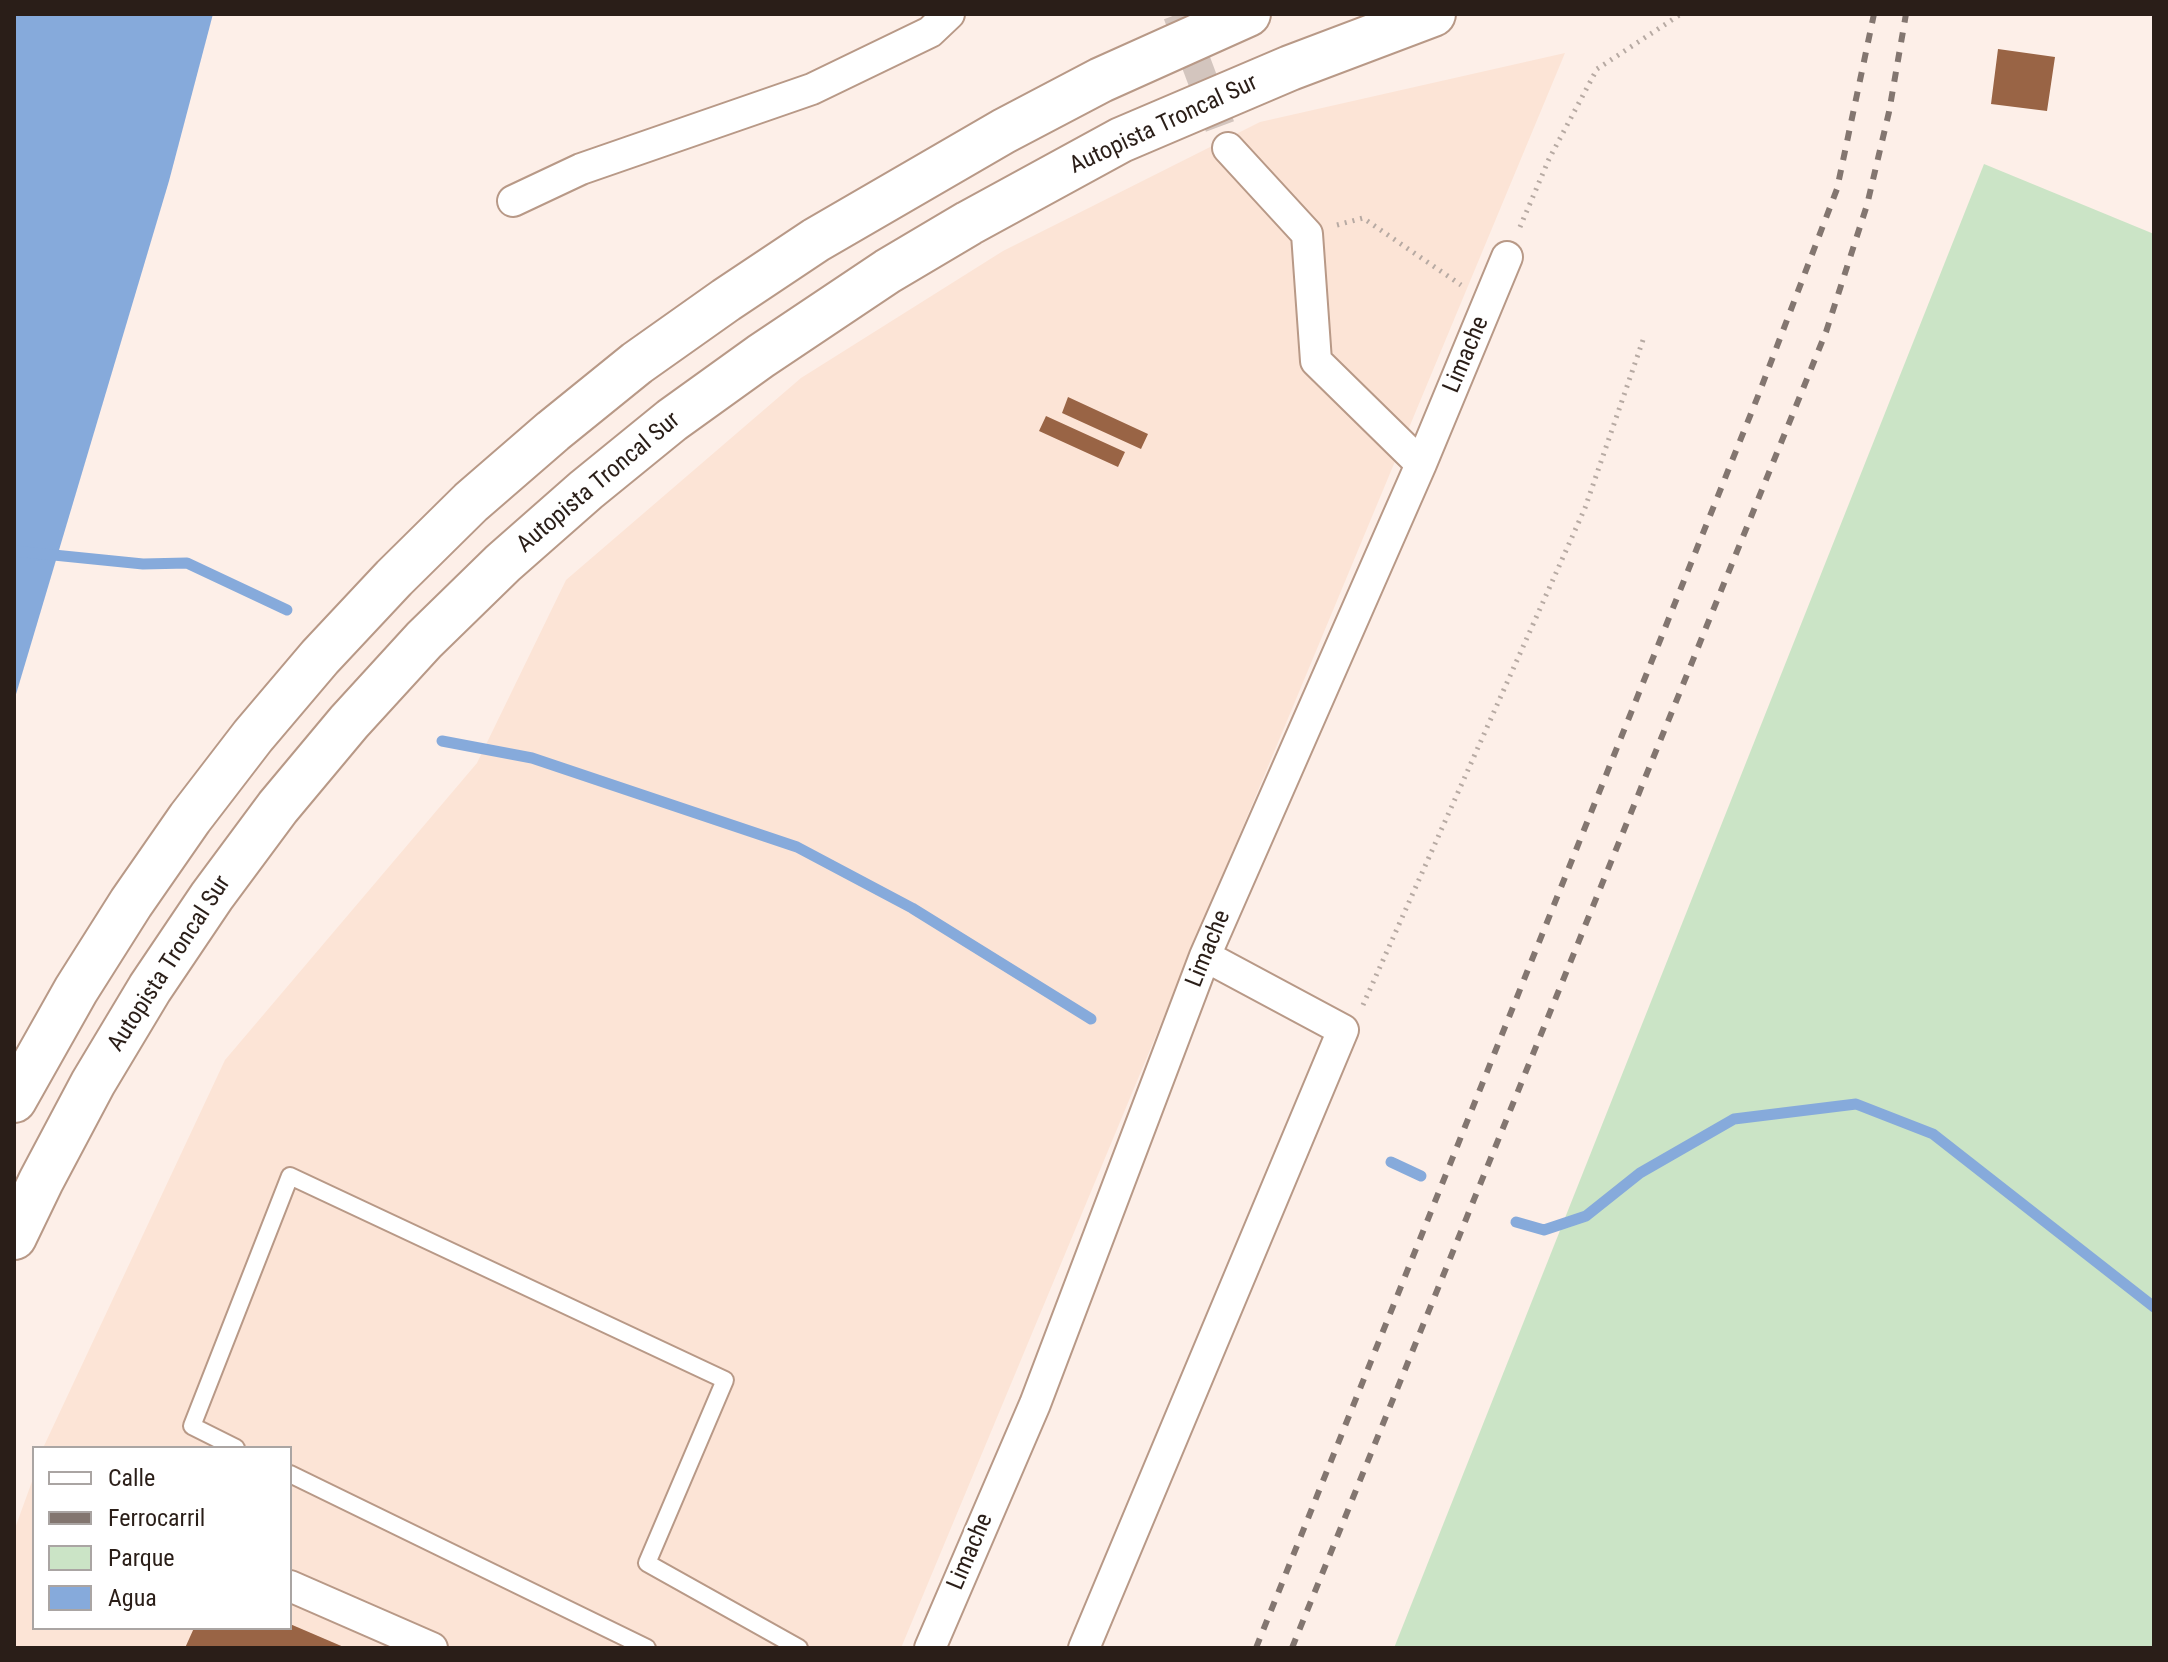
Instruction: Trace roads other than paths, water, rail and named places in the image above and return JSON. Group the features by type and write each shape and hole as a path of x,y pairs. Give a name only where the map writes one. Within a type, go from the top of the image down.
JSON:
{"highway":[{"path":"14,1100 76,990 190,818 253,736 320,657 471,502 637,363 816,240 1004,131 1200,34 1248,14"},
{"name":"Autopista Troncal Sur","path":"14,1237 93,1083 150,988 212,896 278,807 349,722 424,640 503,563 586,490 672,420 761,356 888,271 969,223 1121,140 1290,68 1433,14"}],"street":[{"path":"513,201 581,169 812,89 930,32 949,14"},
{"path":"1228,148 1307,234 1316,361 1421,464"},
{"name":"Limache","path":"930,1648 1035,1404 1205,956 1421,464 1507,257"},
{"path":"1084,1648 1343,1030 1205,956"},
{"path":"292,1587 432,1648"}],"lane":[{"path":"232,1446 192,1426 290,1176 725,1380 647,1563 799,1648"},
{"path":"292,1475 647,1648"}],"water":[{"path":"14,14 213,14 169,181 14,701"}],"waterway":[{"path":"14,551 143,564 187,563 287,610"},
{"path":"442,741 532,758 797,847 912,908 1091,1019"},
{"path":"1516,1222 1544,1230 1586,1216 1640,1173 1734,1119 1856,1104 1933,1134 2154,1307"},
{"path":"1391,1162 1421,1176"}],"tunnel":[{"path":"1178,14 1228,148"}],"railway":[{"path":"1256,1648 1758,396 1837,189 1874,14"},
{"path":"1292,1648 1826,332 1867,205 1889,112 1906,14"}]}
